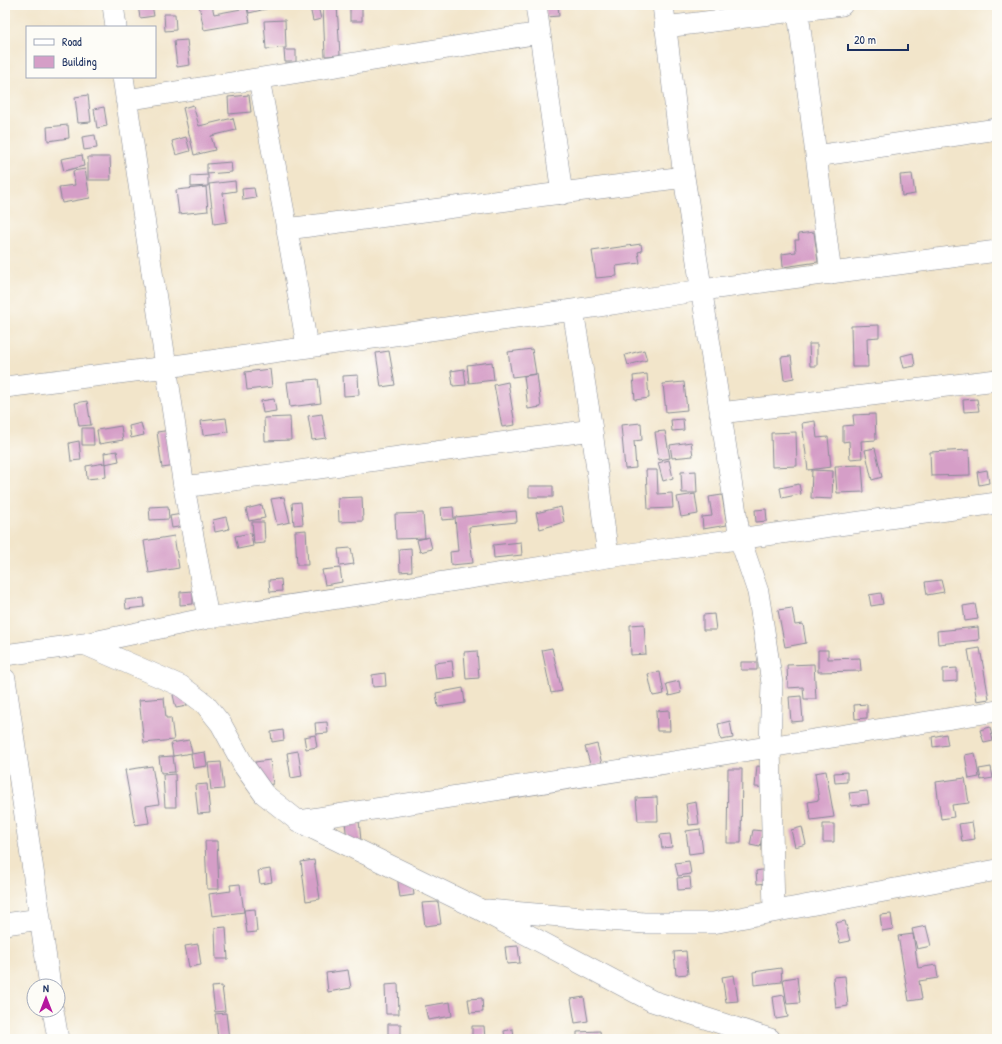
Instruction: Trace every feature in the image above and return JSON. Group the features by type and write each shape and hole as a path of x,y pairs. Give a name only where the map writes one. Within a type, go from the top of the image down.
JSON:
{"street":[{"path":"113,5 116,26"},
{"path":"536,5 562,194"},
{"path":"662,5 684,177 740,539 758,592 764,623 772,683 770,746 774,912"},
{"path":"665,27 798,12 842,5"},
{"path":"798,12 831,274"},
{"path":"126,100 540,33"},
{"path":"123,78 184,486 208,618"},
{"path":"259,79 307,346"},
{"path":"816,156 997,129"},
{"path":"287,229 684,177"},
{"path":"5,387 167,367 307,346 573,310 702,290 997,251"},
{"path":"573,310 592,430 608,557"},
{"path":"720,413 997,380"},
{"path":"184,486 592,430"},
{"path":"5,655 84,644 208,618 608,557 997,503"},
{"path":"84,644 181,686 205,704 221,724 244,766 264,794 298,820 479,909 652,1001 770,1039"},
{"path":"5,679 49,978"},
{"path":"298,820 997,711"},
{"path":"479,909 644,923 713,923 997,870"},
{"path":"5,924 40,919"},
{"path":"54,1018 58,1039"}],"building":[{"path":"138,5 152,5 154,16 140,18"},
{"path":"199,5 212,5 214,14 247,8 250,22 204,30"},
{"path":"247,5 273,5 274,7 249,13"},
{"path":"323,5 337,5 340,55 325,56"},
{"path":"350,5 362,5 362,21 350,21"},
{"path":"545,5 558,5 559,16 546,17"},
{"path":"318,6 321,19 313,21 310,7"},
{"path":"164,14 175,14 176,30 165,31"},
{"path":"285,20 286,48 266,49 264,21"},
{"path":"187,40 190,65 177,67 174,41"},
{"path":"284,50 296,50 296,62 285,62"},
{"path":"88,95 91,122 78,123 75,97"},
{"path":"249,95 251,112 229,114 228,97"},
{"path":"193,105 199,126 233,118 236,130 211,136 215,150 194,155 183,108"},
{"path":"104,107 107,126 97,128 94,109"},
{"path":"68,125 69,138 48,141 47,127"},
{"path":"95,135 97,148 84,150 82,137"},
{"path":"186,137 190,151 176,155 172,141"},
{"path":"82,155 84,166 64,171 61,159"},
{"path":"88,157 110,157 111,180 88,180"},
{"path":"231,162 232,172 207,174 207,164"},
{"path":"85,169 90,198 62,203 59,187 75,185 73,171"},
{"path":"912,174 915,194 902,196 900,175"},
{"path":"208,175 208,186 191,187 191,176"},
{"path":"235,181 236,191 223,193 227,222 214,224 209,184"},
{"path":"206,187 208,211 179,214 176,190"},
{"path":"254,188 256,198 243,200 242,189"},
{"path":"814,232 818,262 783,267 782,254 796,252 795,240 799,240 798,234"},
{"path":"641,244 642,251 638,252 640,263 616,266 617,276 596,278 592,251"},
{"path":"879,325 879,337 867,338 868,367 852,367 851,326"},
{"path":"809,344 817,344 817,366 810,366"},
{"path":"532,349 536,374 512,377 508,352"},
{"path":"644,350 647,360 628,365 625,355"},
{"path":"389,351 395,385 381,387 376,353"},
{"path":"913,353 915,366 904,368 901,356"},
{"path":"791,356 794,378 784,380 781,357"},
{"path":"492,362 494,380 469,383 467,365"},
{"path":"270,369 272,387 247,390 245,372"},
{"path":"464,369 466,385 453,386 451,371"},
{"path":"537,374 541,407 528,409 524,376"},
{"path":"647,374 649,398 635,400 633,376"},
{"path":"358,375 359,395 344,396 343,376"},
{"path":"318,379 321,403 290,407 287,382"},
{"path":"508,382 515,425 502,427 494,385"},
{"path":"684,382 687,410 666,412 663,384"},
{"path":"274,399 276,411 263,413 261,401"},
{"path":"977,399 979,411 964,412 963,400"},
{"path":"87,401 91,425 79,426 75,403"},
{"path":"322,414 326,438 312,440 308,416"},
{"path":"875,414 876,440 861,441 862,458 850,459 849,441 843,442 843,426 854,425 853,415"},
{"path":"290,417 291,440 265,441 264,418"},
{"path":"226,418 228,432 203,435 201,421"},
{"path":"683,419 684,430 672,431 671,420"},
{"path":"815,421 817,438 828,437 831,467 808,470 802,423"},
{"path":"141,423 144,435 131,438 129,426"},
{"path":"641,423 642,440 634,441 636,468 625,469 621,425"},
{"path":"121,426 123,440 99,444 97,430"},
{"path":"82,428 93,428 94,445 82,445"},
{"path":"171,430 176,466 162,468 157,432"},
{"path":"665,431 670,458 659,460 655,432"},
{"path":"796,432 797,466 772,467 771,433"},
{"path":"79,441 81,460 71,461 69,443"},
{"path":"691,442 693,456 672,458 670,445"},
{"path":"875,448 882,477 872,480 865,450"},
{"path":"969,450 970,475 931,476 930,452"},
{"path":"117,451 119,461 105,464 104,453"},
{"path":"669,460 673,478 663,481 658,463"},
{"path":"105,463 106,477 87,479 86,466"},
{"path":"862,465 864,492 837,493 835,466"},
{"path":"646,470 657,470 658,494 672,493 673,508 648,509"},
{"path":"812,470 833,471 832,499 811,498"},
{"path":"987,470 989,483 979,485 977,472"},
{"path":"696,471 697,493 682,493 681,472"},
{"path":"799,484 801,494 782,498 780,488"},
{"path":"529,486 553,486 553,497 529,497"},
{"path":"695,494 698,514 681,517 677,497"},
{"path":"722,495 727,525 703,529 702,517 712,516 709,497"},
{"path":"284,497 290,522 277,525 271,499"},
{"path":"362,497 363,521 339,522 338,498"},
{"path":"301,502 303,524 294,525 292,503"},
{"path":"262,505 265,518 249,521 246,509"},
{"path":"168,506 169,519 150,520 149,507"},
{"path":"453,507 454,519 442,520 441,508"},
{"path":"561,507 564,522 540,529 536,513"},
{"path":"766,509 767,521 756,522 755,510"},
{"path":"516,511 517,522 469,527 473,563 451,565 450,552 458,551 455,517"},
{"path":"423,513 425,538 396,539 395,514"},
{"path":"182,514 184,526 172,528 170,516"},
{"path":"226,517 229,529 215,532 213,520"},
{"path":"252,522 264,522 265,543 254,544"},
{"path":"306,530 308,565 297,565 295,531"},
{"path":"251,533 253,546 238,549 235,536"},
{"path":"174,536 179,568 149,573 144,541"},
{"path":"429,537 432,549 420,552 417,540"},
{"path":"521,542 522,555 494,558 493,545"},
{"path":"351,548 354,564 340,566 338,549"},
{"path":"411,548 412,571 400,572 399,549"},
{"path":"340,568 342,582 325,585 322,570"},
{"path":"281,579 282,591 270,592 269,580"},
{"path":"941,580 944,592 927,595 925,582"},
{"path":"193,591 193,604 180,605 180,592"},
{"path":"881,593 883,604 871,606 869,595"},
{"path":"144,598 145,607 126,609 125,600"},
{"path":"975,604 978,619 965,621 963,606"},
{"path":"792,608 795,625 803,624 806,643 785,647 778,610"},
{"path":"714,614 716,630 703,630 703,615"},
{"path":"644,624 646,654 631,655 630,625"},
{"path":"978,627 979,640 938,644 937,631"},
{"path":"552,648 562,691 551,693 542,650"},
{"path":"980,648 989,699 977,701 968,650"},
{"path":"818,650 828,650 828,659 860,658 861,671 818,672"},
{"path":"477,651 479,678 466,679 464,652"},
{"path":"452,661 454,677 436,679 434,663"},
{"path":"741,662 757,662 757,670 741,670"},
{"path":"814,664 816,699 804,699 803,687 788,688 787,665"},
{"path":"957,668 957,681 943,682 943,669"},
{"path":"660,672 664,694 653,696 648,674"},
{"path":"385,673 386,686 373,687 372,675"},
{"path":"679,681 681,693 669,696 666,684"},
{"path":"463,688 465,703 438,707 436,693"},
{"path":"184,692 187,706 176,708 173,695"},
{"path":"801,696 803,721 791,722 789,697"},
{"path":"164,698 166,718 171,718 174,740 144,743 139,700"},
{"path":"867,704 867,718 855,719 854,705"},
{"path":"669,710 670,731 657,731 656,711"},
{"path":"730,721 733,738 721,740 718,724"},
{"path":"327,722 328,733 316,734 315,723"},
{"path":"990,727 993,741 984,743 980,730"},
{"path":"283,730 284,740 272,742 271,732"},
{"path":"946,734 948,745 933,747 932,737"},
{"path":"315,735 317,747 306,749 304,737"},
{"path":"189,740 192,753 173,756 171,743"},
{"path":"597,744 602,764 591,767 585,747"},
{"path":"298,751 302,776 291,778 287,753"},
{"path":"205,752 207,766 193,768 191,754"},
{"path":"975,753 979,777 969,779 965,755"},
{"path":"173,756 175,772 161,773 159,757"},
{"path":"270,760 273,784 259,786 255,762"},
{"path":"221,762 224,789 211,790 208,763"},
{"path":"152,766 159,804 146,806 149,823 135,825 125,770"},
{"path":"757,766 773,768 772,788 755,787"},
{"path":"991,767 993,778 981,780 979,769"},
{"path":"728,769 742,769 741,843 727,843"},
{"path":"826,771 834,817 811,820 808,802 819,800 815,773"},
{"path":"847,772 847,782 835,783 834,773"},
{"path":"175,774 176,807 165,807 163,775"},
{"path":"965,778 969,803 952,805 954,817 941,819 936,782"},
{"path":"207,784 210,813 198,814 195,785"},
{"path":"867,791 869,804 851,806 849,793"},
{"path":"657,797 658,821 638,821 636,798"},
{"path":"696,802 699,824 689,825 686,804"},
{"path":"359,820 361,841 347,842 345,821"},
{"path":"972,822 975,839 962,841 959,824"},
{"path":"823,824 834,824 834,842 823,842"},
{"path":"802,827 806,844 795,847 791,830"},
{"path":"700,829 703,852 689,854 686,831"},
{"path":"753,830 763,831 760,847 750,845"},
{"path":"670,834 672,847 662,848 660,835"},
{"path":"205,841 217,841 219,889 207,889"},
{"path":"314,860 320,899 306,901 301,862"},
{"path":"689,861 691,874 678,876 675,863"},
{"path":"270,869 272,882 260,884 258,871"},
{"path":"767,869 768,883 757,884 756,871"},
{"path":"411,872 414,895 400,897 397,875"},
{"path":"690,877 691,889 678,890 677,878"},
{"path":"240,884 244,912 212,916 209,894 231,891 230,885"},
{"path":"438,902 441,924 425,926 422,903"},
{"path":"255,909 257,932 247,933 244,910"},
{"path":"891,914 893,929 882,931 880,915"},
{"path":"845,921 850,941 840,943 835,923"},
{"path":"926,926 931,946 917,949 912,929"},
{"path":"226,927 228,959 216,959 215,928"},
{"path":"913,934 918,968 936,965 938,978 919,981 922,999 909,1001 898,936"},
{"path":"198,944 201,965 189,967 185,946"},
{"path":"518,946 520,963 507,964 505,947"},
{"path":"686,951 688,974 676,975 674,952"},
{"path":"781,968 782,982 754,985 753,972"},
{"path":"348,970 351,988 328,992 326,973"},
{"path":"734,975 738,1001 726,1002 722,977"},
{"path":"845,976 848,1006 836,1008 833,977"},
{"path":"797,977 800,1003 787,1004 783,979"},
{"path":"398,984 399,1014 386,1014 385,985"},
{"path":"222,986 225,1011 215,1012 212,987"},
{"path":"784,995 788,1017 776,1019 773,997"},
{"path":"584,997 588,1021 575,1023 571,999"},
{"path":"482,998 483,1012 470,1013 468,999"},
{"path":"450,1002 452,1016 428,1020 425,1006"},
{"path":"226,1013 229,1039 218,1039 215,1014"},
{"path":"388,1024 401,1024 401,1039 388,1039"},
{"path":"472,1026 484,1026 485,1039 472,1039"},
{"path":"513,1029 514,1039 505,1039 504,1031"},
{"path":"600,1031 601,1039 577,1039 577,1032"},
{"path":"927,1036 927,1039 915,1039 915,1037"}]}
